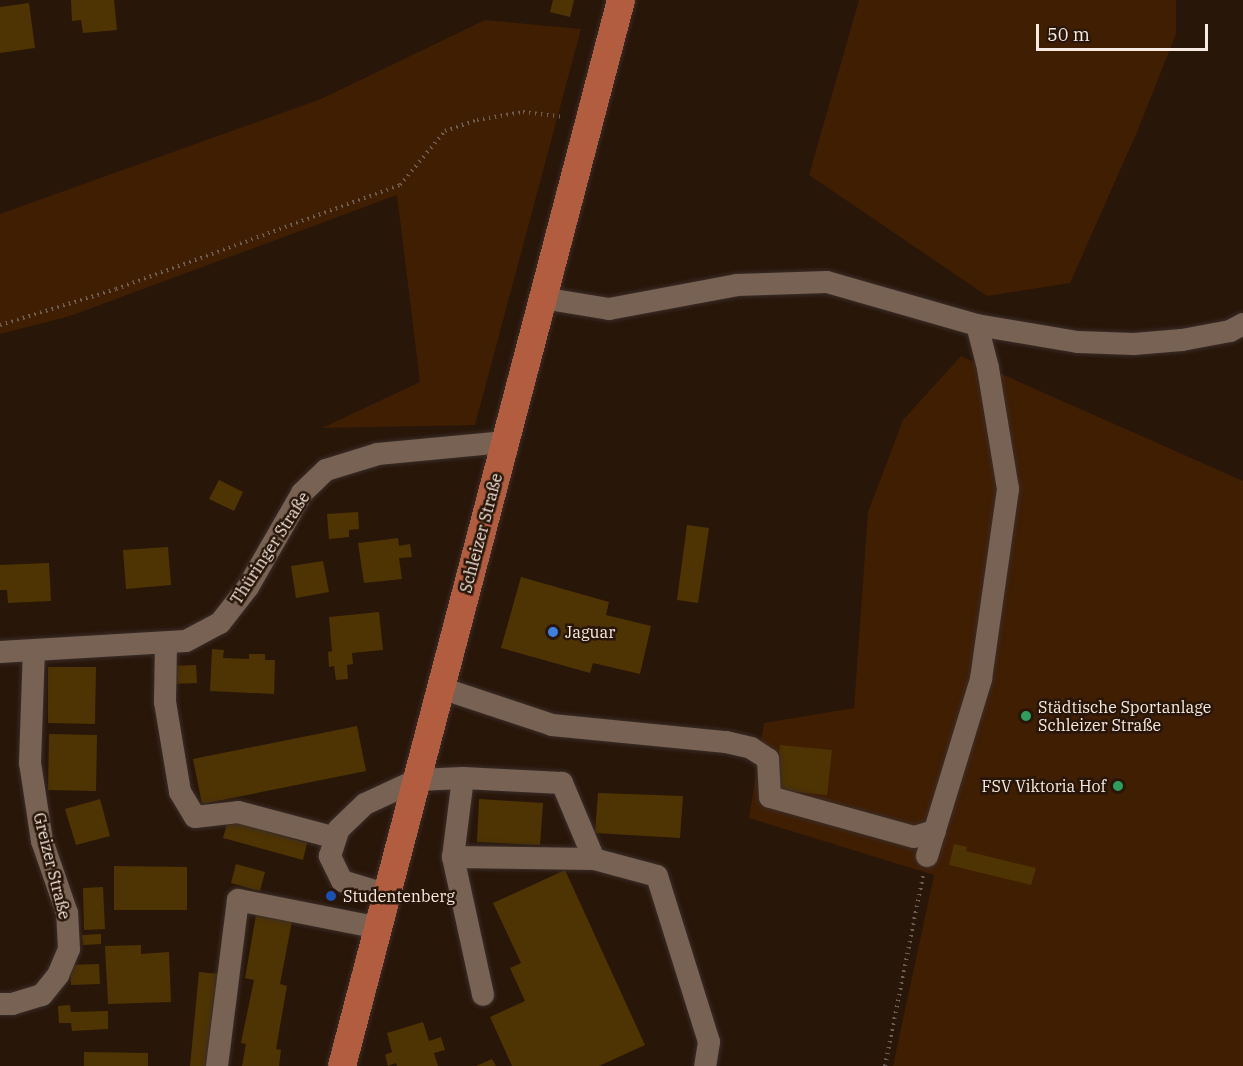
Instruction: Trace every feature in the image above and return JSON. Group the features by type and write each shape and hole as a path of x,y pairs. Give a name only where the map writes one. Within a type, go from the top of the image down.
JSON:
{"main road":[{"name":"Schleizer Straße","path":"342,1066 621,0"}],"street":[{"path":"542,298 609,309 737,285 827,282 977,325 1078,342 1134,344 1230,331 1243,324"},
{"path":"927,856 981,680 1008,489 988,368 977,325"},
{"name":"Thüringer Straße","path":"0,652 186,641 220,623 248,587 302,493 326,470 378,454 505,442"},
{"path":"165,643 165,702 180,792 195,817 238,812 336,837"},
{"name":"Greizer Straße","path":"0,1004 12,1004 42,995 58,975 69,949 67,914 42,841 30,763 34,651"},
{"path":"441,688 552,725 726,742 751,748 768,759 770,797 915,837 935,831"},
{"path":"388,895 342,881 330,856 339,830 365,804 417,780 463,778 562,783 594,859"},
{"path":"463,778 453,857 483,995"},
{"path":"453,857 594,859 657,876 709,1042 705,1066"},
{"path":"217,1066 238,900 379,928"}],"path":[{"path":"0,325 116,289 400,185 444,131 523,112 589,119"},
{"path":"885,1066 927,856"}],"shaded area":[{"path":"859,0 1176,0 1176,34 1137,132 1070,283 987,296 809,175"},
{"path":"485,20 581,29 475,425 322,428 420,382 397,195 70,316 0,334 0,214 321,99"},
{"name":"Städtische Sportanlage Schleizer Straße","path":"961,356 1243,481 1243,1066 893,1066 934,875 749,818 764,723 854,708 868,512 903,420"}],"building":[{"path":"71,0 114,0 117,30 83,33 81,20 72,21"},
{"path":"553,0 574,0 570,17 550,12"},
{"path":"29,3 35,48 0,53 0,7"},
{"path":"219,480 243,492 234,511 209,499"},
{"path":"358,512 359,529 349,530 349,537 329,539 327,514"},
{"path":"687,525 709,528 698,603 677,600"},
{"path":"398,538 399,546 410,544 412,557 399,558 402,579 364,583 358,543"},
{"path":"168,547 171,585 126,589 123,550"},
{"path":"323,561 329,592 296,598 291,566"},
{"path":"49,563 51,601 8,603 7,590 0,590 0,565"},
{"name":"Jaguar","path":"521,577 609,602 606,615 651,626 640,674 593,663 590,673 501,648"},
{"path":"379,612 383,650 352,653 353,664 347,665 348,679 336,680 334,666 329,667 328,652 332,651 329,617"},
{"path":"212,649 224,650 223,658 249,659 249,654 265,654 265,660 275,660 274,694 210,691"},
{"path":"196,665 197,683 171,684 170,666"},
{"path":"48,667 96,667 95,724 48,723"},
{"path":"357,726 366,771 202,804 193,759"},
{"path":"49,734 97,735 96,791 48,790"},
{"path":"780,745 832,750 827,795 775,790"},
{"path":"598,793 683,796 680,838 595,833"},
{"path":"100,799 110,836 76,845 65,809"},
{"path":"479,799 543,803 540,845 477,842"},
{"path":"228,820 307,843 303,860 223,838"},
{"path":"954,844 967,847 966,851 1036,868 1031,885 949,865"},
{"path":"236,864 265,872 260,891 231,883"},
{"path":"114,866 187,867 187,910 114,910"},
{"path":"565,870 645,1045 599,1066 512,1066 490,1017 525,1001 510,968 521,963 493,903"},
{"path":"103,887 105,929 84,930 83,888"},
{"path":"256,915 292,921 280,984 287,986 276,1049 281,1050 279,1066 242,1066 246,1044 241,1043 254,980 245,978"},
{"path":"101,934 101,944 83,945 82,935"},
{"path":"141,945 141,954 169,952 171,1002 108,1004 105,946"},
{"path":"99,964 100,984 71,985 70,965"},
{"path":"199,972 220,974 211,1066 190,1066"},
{"path":"70,1005 71,1012 108,1011 108,1029 72,1031 71,1023 59,1023 58,1006"},
{"path":"423,1022 429,1041 441,1037 445,1050 434,1053 438,1066 397,1066 396,1063 388,1066 385,1055 392,1052 387,1033"},
{"path":"84,1052 148,1053 148,1066 84,1066"},
{"path":"492,1059 496,1066 476,1066"}],"place":[{"name":"Jaguar","path":"553,632"},
{"name":"Städtische Sportanlage Schleizer Straße","path":"1026,716"},
{"name":"FSV Viktoria Hof","path":"1118,786"},
{"name":"Studentenberg","path":"331,896"}]}
